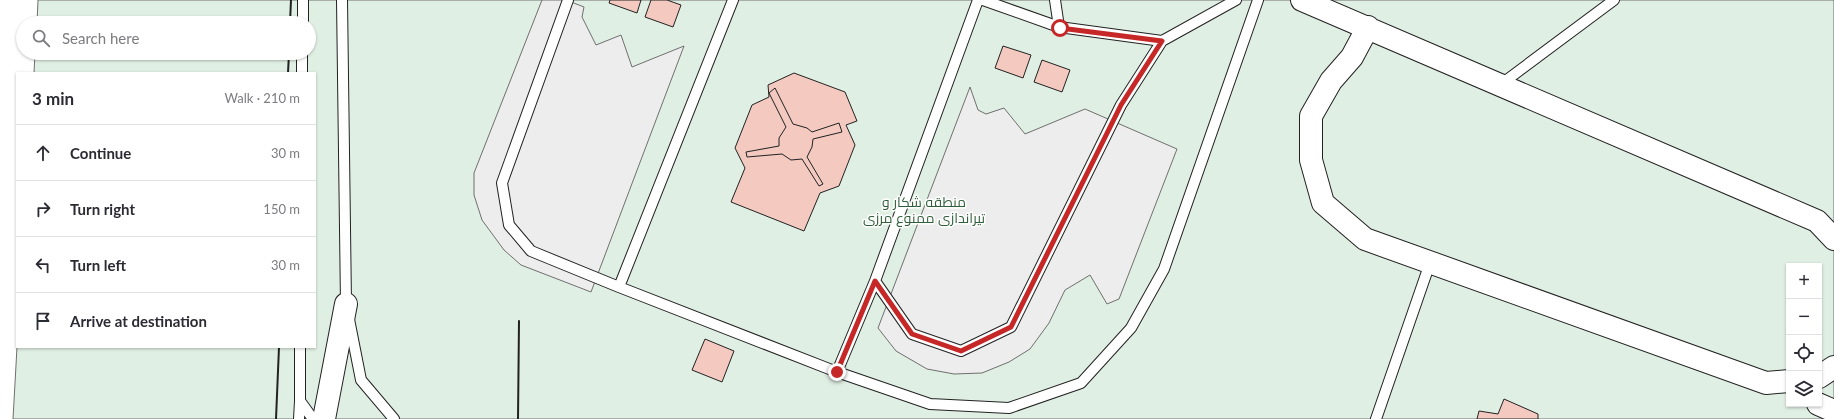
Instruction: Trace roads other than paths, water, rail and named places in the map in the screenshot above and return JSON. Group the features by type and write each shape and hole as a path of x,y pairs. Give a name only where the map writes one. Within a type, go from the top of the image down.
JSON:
{"main road":[{"path":"1302,0 1353,18 1500,85 1825,225 1834,239"},
{"path":"1353,18 1352,57 1331,81 1311,116 1311,160 1323,203 1365,239 1766,382 1786,391"},
{"path":"324,419 346,304"},
{"path":"1822,375 1834,367"},
{"path":"1766,382 1786,381"},
{"path":"1822,406 1834,411"}],"lane":[{"path":"303,0 303,16"},
{"path":"342,0 346,304 361,380 394,419"},
{"path":"568,0 502,183 509,225 531,251 837,372 930,404 1009,408 1081,382 1131,328 1164,269 1258,0"},
{"path":"619,287 733,0"},
{"path":"837,372 875,281 978,0"},
{"path":"984,0 1060,28 1162,41"},
{"path":"1055,0 1060,28"},
{"path":"875,281 912,334 954,349 961,351 1011,327 1121,105 1162,41 1236,0"},
{"path":"1500,85 1614,0"},
{"path":"302,60 302,72"},
{"path":"1376,419 1430,263"},
{"path":"299,419 300,348"},
{"path":"300,401 313,419"}],"park label":[{"name":"منطقه شکار و تیراندازی ممنوع مرزی","path":"924,210"}]}
